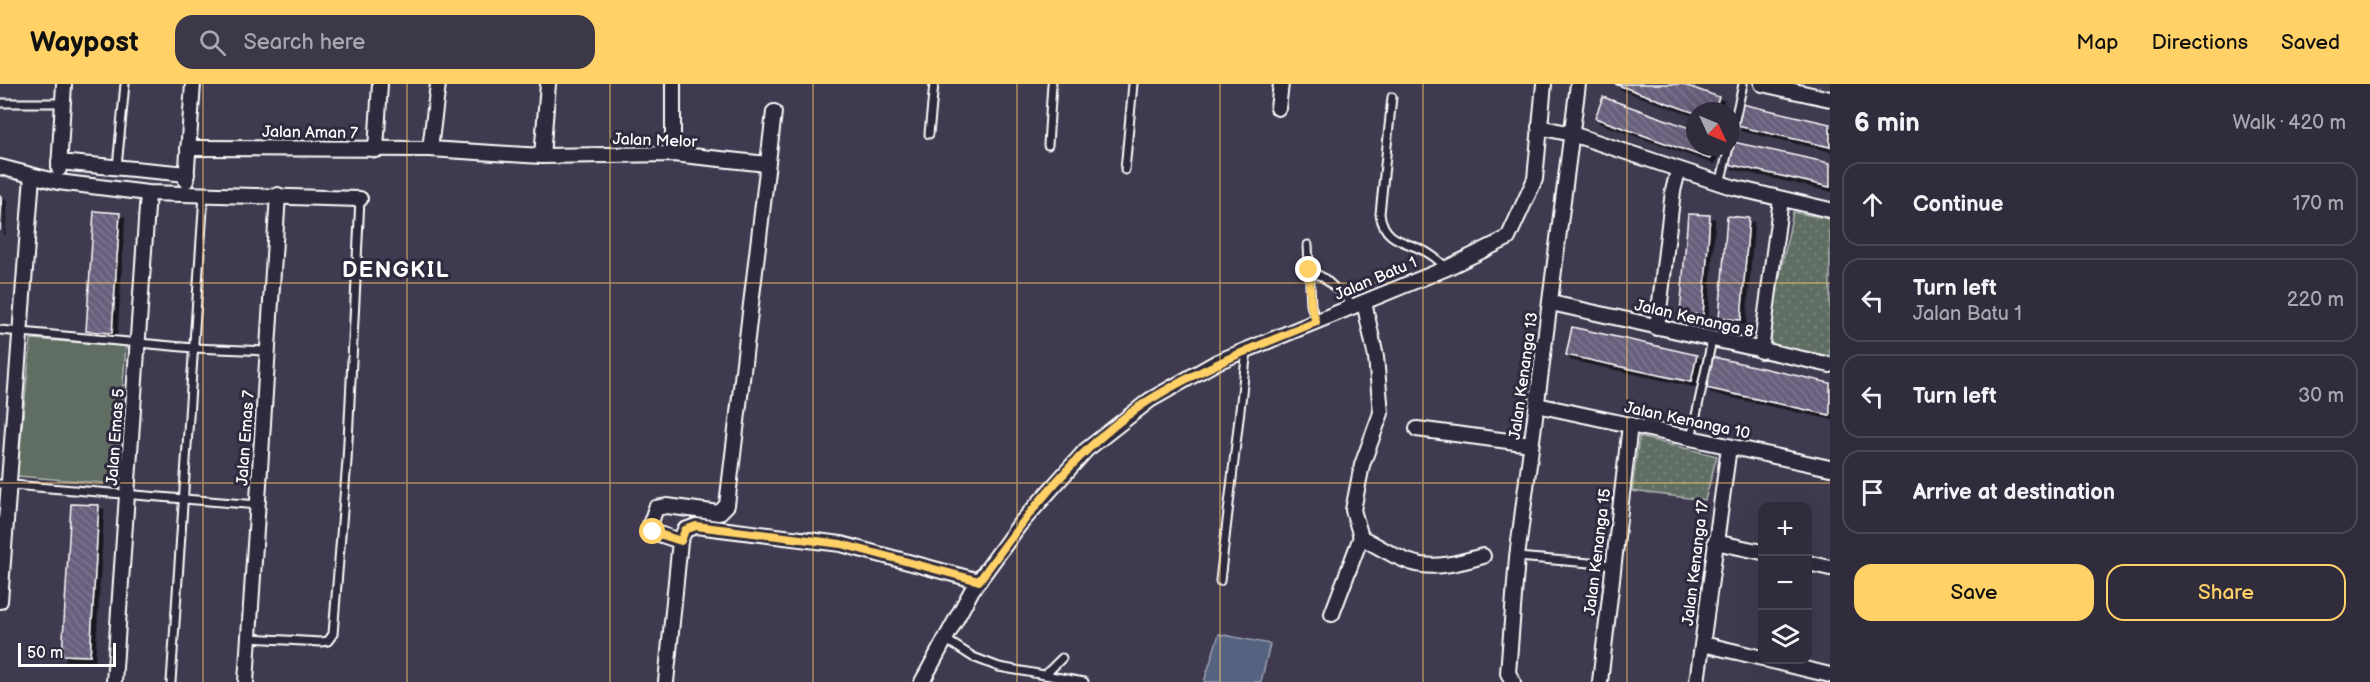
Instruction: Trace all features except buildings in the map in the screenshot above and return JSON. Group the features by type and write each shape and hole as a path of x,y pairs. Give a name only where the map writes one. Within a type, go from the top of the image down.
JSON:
{"street":[{"path":"58,182 64,84"},
{"path":"185,194 193,84"},
{"path":"376,150 380,84"},
{"path":"430,149 438,84"},
{"path":"543,156 548,84"},
{"path":"673,84 673,154"},
{"path":"1278,108 1281,84"},
{"name":"Jalan Batu 1","path":"922,682 979,581 1020,524 1086,450 1150,400 1217,362 1447,268 1508,238 1535,179 1540,84"},
{"name":"Jalan Kenanga 13","path":"1510,678 1517,557 1578,84"},
{"path":"1762,84 1830,99"},
{"path":"681,541 653,532 650,525 656,508 667,506 719,513 727,505 774,112"},
{"path":"1539,127 1572,134 1720,184 1830,210"},
{"name":"Jalan Aman 7","path":"188,148 430,149 543,156"},
{"name":"Jalan Melor","path":"543,156 673,154 767,164"},
{"path":"59,162 187,174"},
{"path":"0,167 58,182 148,193 360,199"},
{"path":"1657,328 1673,191 1678,171"},
{"path":"0,601 4,484 21,331 32,176"},
{"name":"Jalan Emas 5","path":"114,682 129,494 148,193"},
{"name":"Jalan Emas 7","path":"246,682 278,195"},
{"path":"1761,351 1780,199"},
{"name":"Jalan Kenanga 8","path":"1551,303 1830,365"},
{"path":"1332,614 1360,537 1353,510 1362,465 1381,413 1376,357 1360,304"},
{"name":"Jalan Kenanga 10","path":"1537,405 1830,468"},
{"name":"Jalan Kenanga 15","path":"1600,682 1630,425"},
{"path":"1417,429 1531,444"},
{"name":"Jalan Kenanga 17","path":"1697,682 1729,447"},
{"path":"666,682 681,541 685,530 696,526 841,544 979,581"},
{"path":"1360,537 1400,560 1420,567 1449,566 1483,556"},
{"path":"1715,542 1758,551"},
{"path":"1812,563 1830,568"},
{"path":"1703,644 1758,657"},
{"path":"1785,664 1830,675"}],"lane":[{"path":"117,167 125,84"},
{"path":"929,134 934,84"},
{"path":"1048,145 1052,84"},
{"path":"1125,170 1132,84"},
{"path":"1739,102 1743,84"},
{"path":"1392,97 1380,214 1382,227 1389,235 1428,253 1447,268"},
{"path":"0,103 63,103"},
{"path":"1720,184 1727,156"},
{"path":"171,682 204,195"},
{"path":"249,638 321,642 328,641 333,634 347,462 360,199"},
{"path":"1308,245 1311,305 1316,322"},
{"path":"1309,270 1360,304"},
{"path":"0,330 193,348 268,351"},
{"path":"1691,439 1712,340"},
{"path":"1220,581 1247,350"},
{"path":"4,484 258,505"},
{"path":"1517,557 1614,565"},
{"path":"945,639 988,664 1084,682"},
{"path":"1046,674 1062,658"}],"green space":[{"path":"1793,212 1830,219 1830,356 1766,344"},
{"path":"31,339 126,346 115,484 17,476"},
{"path":"1639,437 1717,456 1705,500 1632,491"}],"water":[{"path":"1219,634 1270,644 1261,682 1204,682"}],"district":[{"name":"DENGKIL","path":"396,270"}],"route":[{"path":"653,532 681,541 685,530 696,526 841,544 979,581 1020,524 1086,450 1150,400 1217,362 1316,322 1311,305 1309,270"}]}
